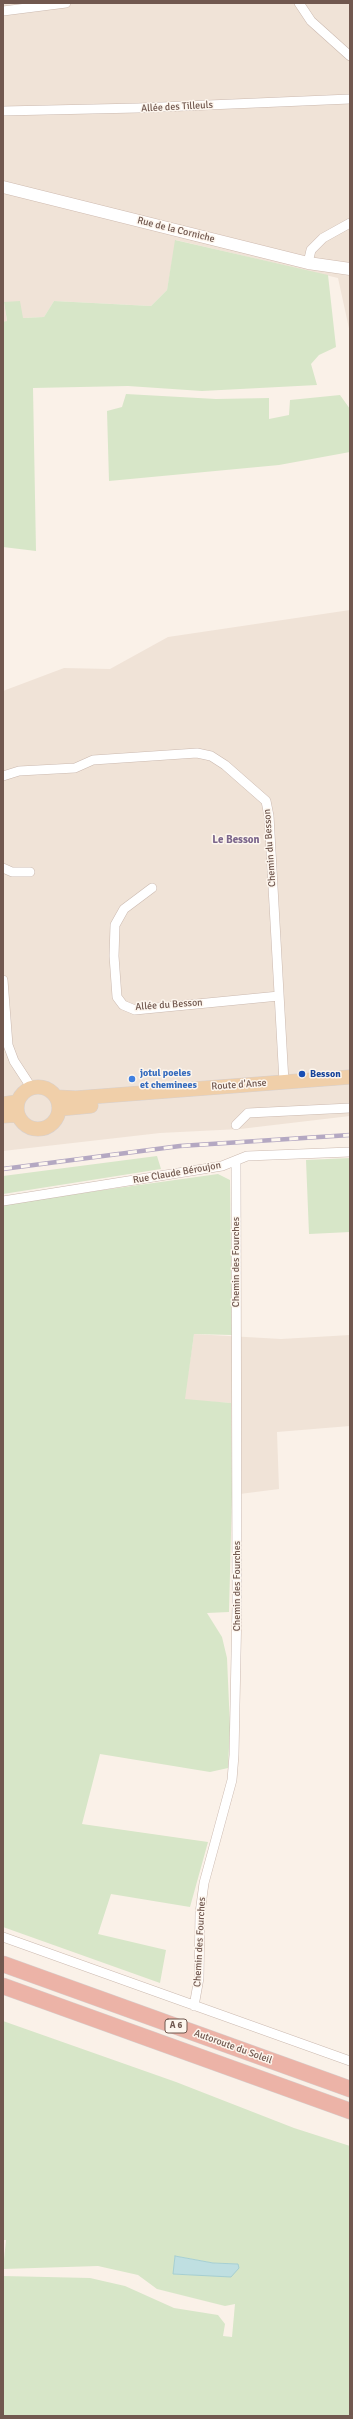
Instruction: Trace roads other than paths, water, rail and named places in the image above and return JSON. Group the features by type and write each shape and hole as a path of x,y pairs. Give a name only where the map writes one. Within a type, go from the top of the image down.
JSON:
{"highway":[{"name":"Autoroute du Soleil","path":"3,1964 350,2089"},
{"name":"Autoroute du Soleil","path":"3,1986 350,2111"}],"main road":[{"name":"Rue de la Corniche","path":"3,187 308,263 350,269"},
{"name":"Route d'Anse","path":"58,1103 76,1098 350,1077"},
{"name":"Route d'Anse","path":"58,1103 350,1084"},
{"path":"3,1104 17,1108 26,1126 41,1129 54,1122 58,1103 45,1088 31,1087 25,1091 17,1108 3,1116"}],"street":[{"path":"3,10 66,3"},
{"path":"299,3 311,21 350,56"},
{"name":"Allée des Tilleuls","path":"3,111 138,108 350,99"},
{"path":"308,263 311,250 323,238 350,223"},
{"name":"Chemin du Besson","path":"3,776 19,771 75,768 93,760 197,753 211,756 225,765 266,800 269,816 284,1082"},
{"path":"3,868 12,872 30,872"},
{"name":"Allée du Besson","path":"152,888 124,909 115,925 114,956 117,997 124,1005 135,1010 279,996"},
{"path":"3,980 8,1045 14,1061 31,1087"},
{"path":"236,1125 248,1113 350,1108"},
{"name":"Rue Claude Béroujon","path":"3,1201 222,1166 247,1156 350,1152"},
{"name":"Chemin des Fourches","path":"195,2001 200,1913 204,1883 232,1780 234,1755 237,1597 236,1160"},
{"path":"3,1937 195,2001 350,2061"}],"water":[{"path":"175,2256 213,2263 238,2264 239,2268 231,2277 173,2274"}],"railway":[{"path":"3,1169 180,1146 350,1135"}],"place":[{"name":"Besson","path":"302,1074"},
{"name":"jotul poeles et cheminees","path":"132,1079"}],"district":[{"name":"Le Besson","path":"236,840"}]}
